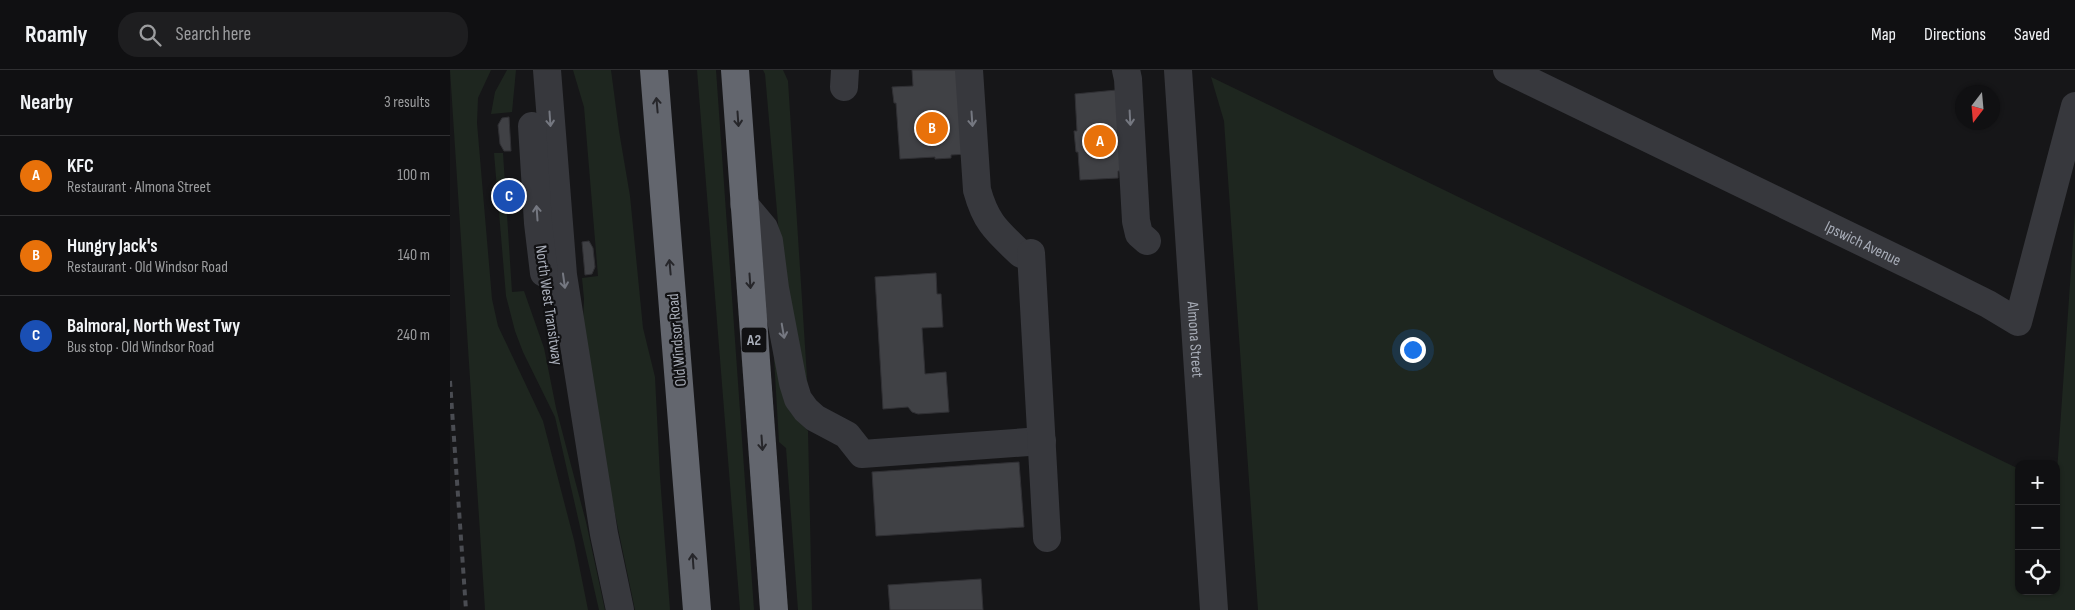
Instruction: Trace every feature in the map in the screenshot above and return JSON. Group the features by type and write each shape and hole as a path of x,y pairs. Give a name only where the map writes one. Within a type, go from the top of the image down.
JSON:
{"highway":[{"name":"Old Windsor Road","path":"654,70 697,610"},
{"name":"A2","path":"735,70 774,610"}],"street":[{"name":"North West Transitway","path":"528,70 538,223 553,337 568,421 604,534"},
{"name":"North West Transitway","path":"547,70 560,252 604,534 620,610"},
{"path":"969,70 977,190 982,210 992,227 1026,253 1042,441 1046,538"},
{"path":"1126,70 1136,222 1140,234 1147,241"},
{"name":"Almona Street","path":"1178,70 1214,610"},
{"name":"Ipswich Avenue","path":"1507,70 1930,274 2018,322 2075,106"},
{"path":"744,204 764,228 769,241 775,288 793,383 798,399 815,418 847,435 862,454 1042,441"}],"shaded area":[{"path":"450,70 491,70 478,98 477,123 492,299 498,326 543,421 574,540 588,610 485,610"},
{"path":"507,70 516,70 512,112 491,114 495,92"},
{"path":"573,70 611,70 630,196 643,328 655,377 670,610 635,610 609,485 583,323 584,299 582,278 598,276 584,107"},
{"path":"697,70 716,70 754,610 740,610"},
{"path":"763,70 783,70 788,81 808,393 783,280 765,74"},
{"path":"1211,77 2015,467 2015,595 2060,595 2060,460 2058,460 2075,212 2075,610 1258,610 1224,121"},
{"path":"494,153 503,153 512,292 524,291 544,348 556,408 586,522 605,610 599,610 555,417 523,352 515,331 506,296"},
{"path":"771,308 781,381 791,413 808,431 812,610 798,610 786,448 779,442"}],"building":[{"path":"912,70 962,70 967,154 951,155 951,158 900,159 896,103 894,103 892,87 913,86"},
{"path":"1127,89 1127,171 1118,171 1118,178 1080,180 1074,131 1077,131 1075,94"},
{"path":"509,117 511,151 504,151 500,144 498,125 502,118"},
{"path":"589,241 593,248 595,267 592,274 585,275 582,242"},
{"path":"936,273 937,294 941,294 943,327 922,328 925,374 946,372 949,412 918,414 912,412 908,407 883,409 875,277"},
{"path":"1019,462 1024,527 876,536 872,472"},
{"path":"981,579 983,610 890,610 888,585"}],"railway":[{"path":"450,381 466,610"}],"place":[{"name":"Hungry Jack's","path":"932,128"},
{"name":"KFC","path":"1100,141"},
{"name":"Balmoral, North West Twy","path":"509,196"}]}
